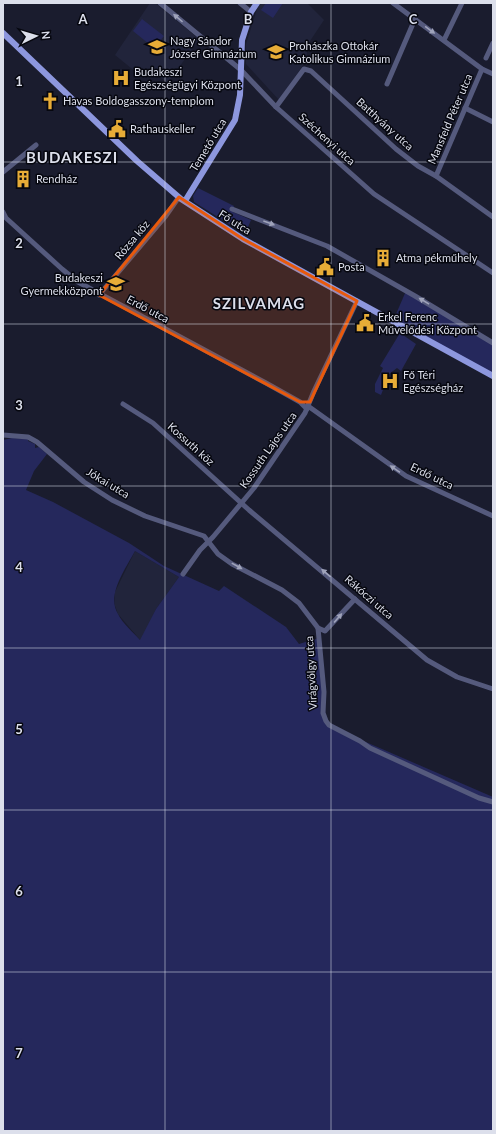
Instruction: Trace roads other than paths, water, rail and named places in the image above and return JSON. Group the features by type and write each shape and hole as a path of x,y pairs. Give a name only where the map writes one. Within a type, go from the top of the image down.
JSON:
{"main road":[{"name":"Temető utca","path":"185,201 235,120 240,96 242,40 251,12 257,3"},
{"name":"Fő utca","path":"3,33 137,161 179,197 243,239 493,376"}],"street":[{"name":"Széchenyi utca","path":"160,3 240,70 276,107 374,194 493,273"},
{"path":"240,3 251,12"},
{"path":"393,3 482,69 493,74"},
{"path":"444,40 462,3"},
{"path":"387,84 415,19"},
{"path":"486,58 493,43"},
{"name":"Mansfeld Péter utca","path":"436,176 482,69"},
{"name":"Batthyány utca","path":"276,107 304,70 311,71 396,149 418,166 436,176 493,217"},
{"path":"465,108 493,122"},
{"path":"3,172 36,145"},
{"name":"Rózsa köz","path":"99,295 165,217 179,197"},
{"name":"Fő utca","path":"232,209 327,246 493,343"},
{"name":"Erdő utca","path":"3,212 5,219 62,269 99,295 308,406 406,476 493,516"},
{"name":"Kossuth Lajos utca","path":"183,574 200,550 242,503 268,469 308,406 357,301"},
{"name":"Erdő utca","path":"300,402 303,408 308,406"},
{"name":"Kossuth köz","path":"123,404 153,423 242,503"},
{"name":"Jókai utca","path":"3,435 28,437 56,457 84,482 112,500 146,516 204,536 208,541"},
{"name":"Rákóczi utca","path":"242,503 436,666 457,677 493,688"},
{"name":"Virágvölgy utca","path":"208,541 214,550 228,560 282,590 299,604 318,628 324,692 323,714 329,725 360,741 370,748 479,798 493,802"},
{"path":"318,628 325,631 355,599"}],"place":[{"name":"Nagy Sándor József Gimnázium","path":"157,47"},
{"name":"Prohászka Ottokár Katolikus Gimnázium","path":"276,52"},
{"name":"Budakeszi Egészségügyi Központ","path":"121,78"},
{"name":"Havas Boldogasszony-templom","path":"50,101"},
{"name":"Rathauskeller","path":"117,129"},
{"name":"Rendház","path":"23,179"},
{"name":"Atma pékműhely","path":"383,258"},
{"name":"Posta","path":"325,267"},
{"name":"Budakeszi Gyermekközpont","path":"116,284"},
{"name":"Erkel Ferenc Művelődési Központ","path":"365,323"},
{"name":"Fő Téri Egészségház","path":"390,381"}],"district":[{"name":"BUDAKESZI","path":"72,158"},
{"name":"SZILVAMAG","path":"259,304"}]}
